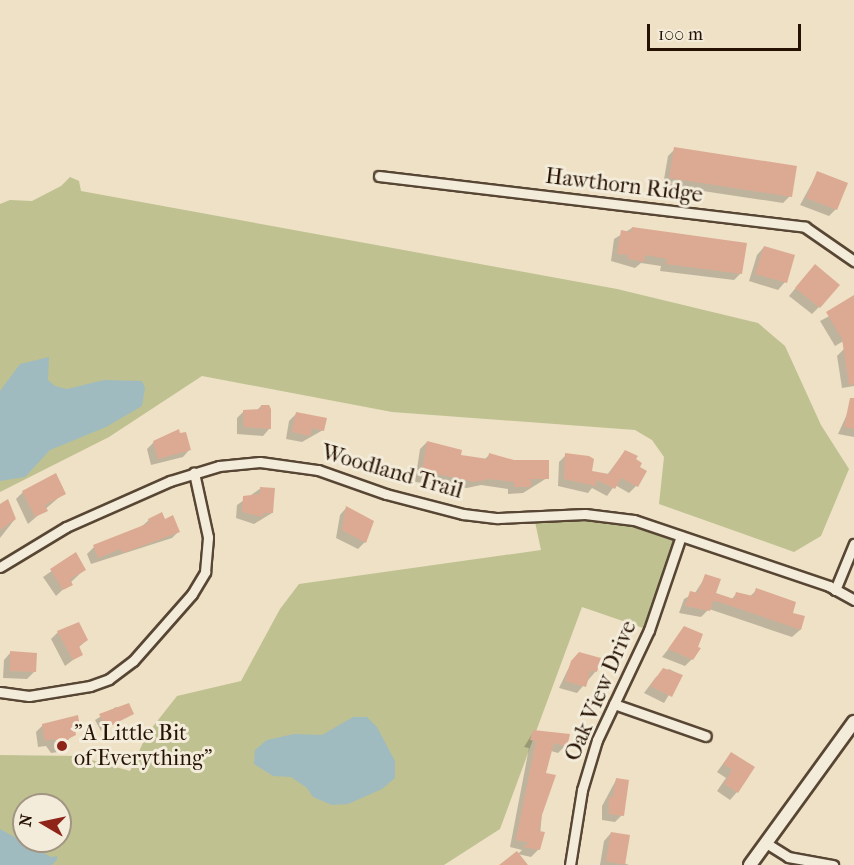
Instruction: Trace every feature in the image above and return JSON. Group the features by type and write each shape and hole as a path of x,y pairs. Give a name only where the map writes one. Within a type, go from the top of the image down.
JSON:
{"main road":[{"path":"750,865 854,722"}],"street":[{"name":"Hawthorn Ridge","path":"379,176 805,227 853,259"},
{"name":"Woodland Trail","path":"0,567 90,516 194,473 246,462 298,465 463,514 498,518 601,515 681,536 835,590 854,600"},
{"path":"0,692 29,696 90,686 109,679 133,661 192,594 205,572 208,537 194,473"},
{"name":"Oak View Drive","path":"570,865 582,790 597,740 649,630 681,536"},
{"path":"835,590 854,544"},
{"path":"614,704 706,736"},
{"path":"766,843 788,857 833,865"}],"green space":[{"path":"70,177 79,181 81,191 617,289 758,323 785,346 821,425 849,469 821,536 794,552 659,504 664,457 652,440 635,430 392,412 202,376 109,437 0,492 0,204 10,200 32,201 61,186"},
{"path":"534,517 618,517 681,536 649,630 582,607 500,829 444,865 0,865 0,755 78,756 130,771 147,734 177,696 241,681 280,609 299,584 541,550"}],"water":[{"path":"49,357 48,380 55,386 67,389 104,380 142,381 145,388 142,406 106,427 50,450 25,477 0,481 0,391 20,364"},
{"path":"353,717 367,717 377,727 395,761 395,778 382,789 348,804 332,805 313,797 307,788 291,777 273,776 254,764 255,750 267,740 294,734 322,735"},
{"path":"0,829 12,836 12,853 44,853 51,857 57,856 57,860 52,865 0,865"}],"building":[{"path":"674,147 797,166 792,197 669,178"},
{"path":"817,171 848,183 837,210 806,198"},
{"path":"632,227 747,243 742,274 666,264 667,259 645,255 644,262 628,259 628,255 617,254 621,230 631,232"},
{"path":"764,246 795,255 787,283 755,274"},
{"path":"815,264 840,285 820,308 795,288"},
{"path":"854,295 854,384 849,385 842,339 826,312"},
{"path":"850,398 854,398 854,429 844,427"},
{"path":"261,405 269,405 271,409 271,429 244,427 243,410 261,409"},
{"path":"296,412 327,418 324,431 312,428 310,436 292,432"},
{"path":"179,429 180,433 186,432 191,450 158,459 153,441"},
{"path":"427,441 462,450 461,455 488,459 489,453 514,460 549,460 549,479 531,479 531,487 514,487 514,482 489,479 475,482 437,474 436,478 421,476"},
{"path":"625,450 638,456 636,459 642,463 640,467 647,471 638,487 621,478 615,489 597,480 596,486 564,479 565,453 589,456 594,459 592,471 609,474"},
{"path":"56,473 66,494 45,505 48,511 35,517 22,491"},
{"path":"260,487 275,488 273,513 263,513 263,517 242,512 243,496 260,494"},
{"path":"8,499 16,519 0,530 0,504"},
{"path":"346,506 374,521 366,543 342,530"},
{"path":"162,512 165,519 173,515 180,532 123,553 121,549 98,558 93,545 149,523 148,519"},
{"path":"76,552 86,570 70,579 73,585 63,590 50,569"},
{"path":"705,574 721,579 716,593 734,599 736,592 753,596 756,588 796,602 793,613 805,616 801,630 719,602 713,601 710,611 685,606 690,591 698,593"},
{"path":"79,622 88,640 79,646 83,655 73,660 57,631"},
{"path":"684,626 703,634 698,647 701,648 693,660 668,649"},
{"path":"10,651 37,653 36,672 10,671"},
{"path":"579,652 601,658 597,672 591,670 586,687 565,681 571,661"},
{"path":"663,668 683,675 672,697 650,686"},
{"path":"129,703 134,714 106,728 99,714"},
{"path":"78,715 80,728 75,729 76,735 66,740 67,746 58,747 54,739 45,741 42,724"},
{"path":"533,730 570,734 567,747 554,743 546,773 556,775 542,815 539,831 545,832 540,850 523,847 529,843 516,840 536,741 530,740"},
{"path":"731,752 755,767 738,793 724,784 732,770 723,764"},
{"path":"616,778 629,780 624,816 609,814 609,797 613,797"},
{"path":"611,832 630,835 625,865 606,861"},
{"path":"517,851 528,865 499,865"}],"place":[{"name":"\"A Little Bit of Everything\"","path":"62,746"}]}
